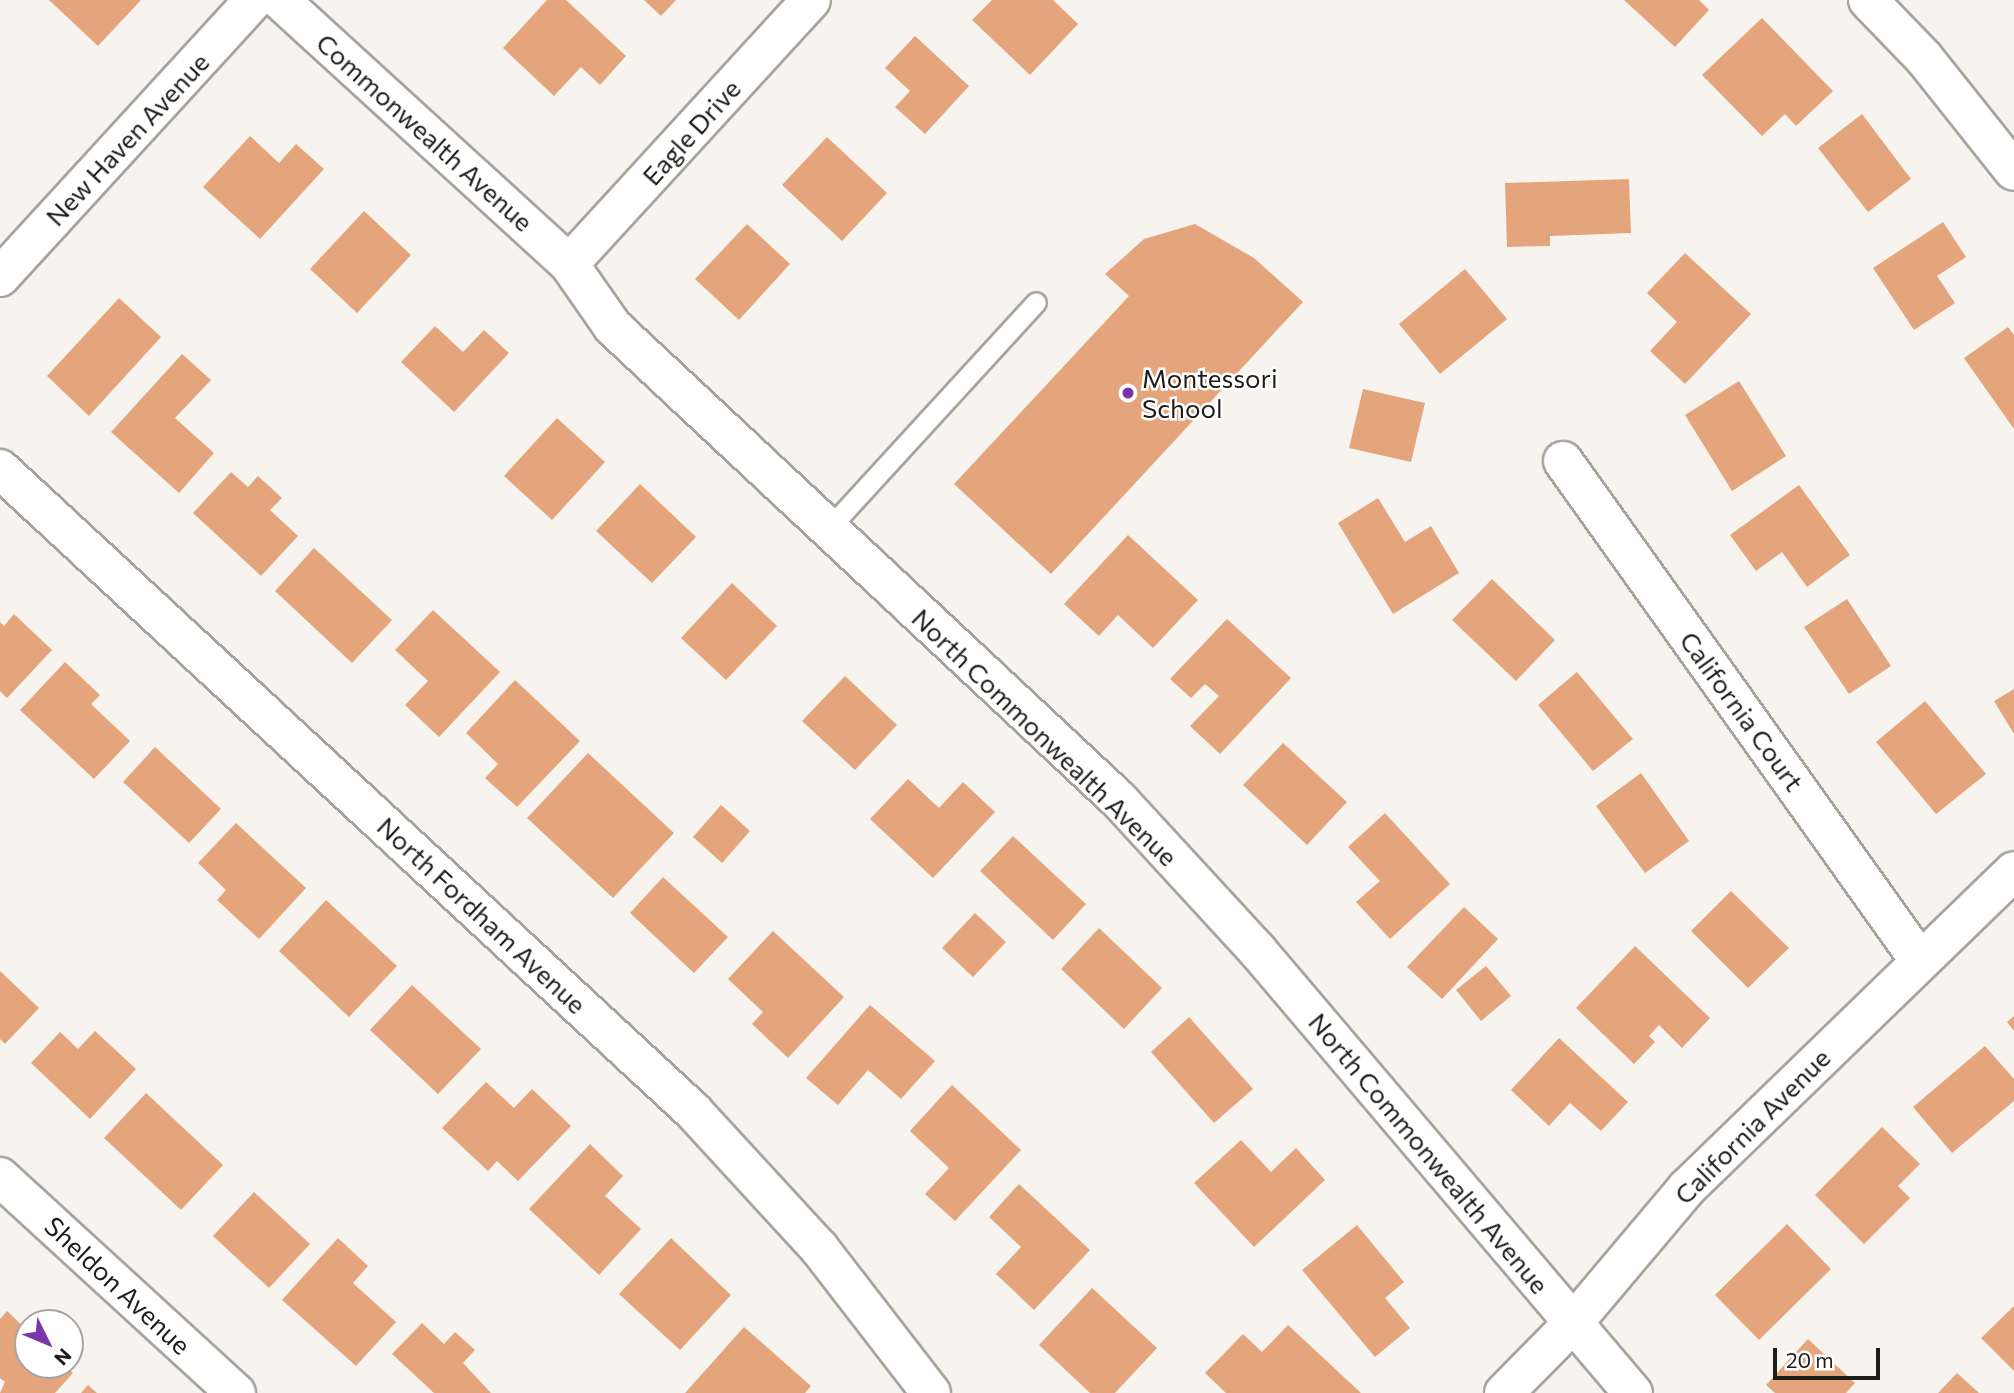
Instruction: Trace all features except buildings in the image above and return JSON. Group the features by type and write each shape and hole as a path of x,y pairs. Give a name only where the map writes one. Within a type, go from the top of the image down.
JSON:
{"street":[{"name":"New Haven Avenue","path":"0,278 254,0"},
{"name":"Commonwealth Avenue","path":"280,0 569,264"},
{"name":"Eagle Drive","path":"569,264 811,0"},
{"path":"1868,0 1924,58 2014,171"},
{"name":"North Commonwealth Avenue","path":"569,264 613,327 829,528 955,651 1119,800 1257,950 1574,1322 1601,1359 1633,1393"},
{"name":"California Court","path":"1563,461 1920,961"},
{"name":"North Fordham Avenue","path":"0,469 693,1111 819,1248 931,1393"},
{"name":"California Avenue","path":"1504,1393 1574,1322 1687,1188 2014,871"},
{"name":"Sheldon Avenue","path":"0,1177 236,1393"}],"lane":[{"path":"829,528 1036,302"}],"place":[{"name":"Montessori School","path":"1128,393"}]}
